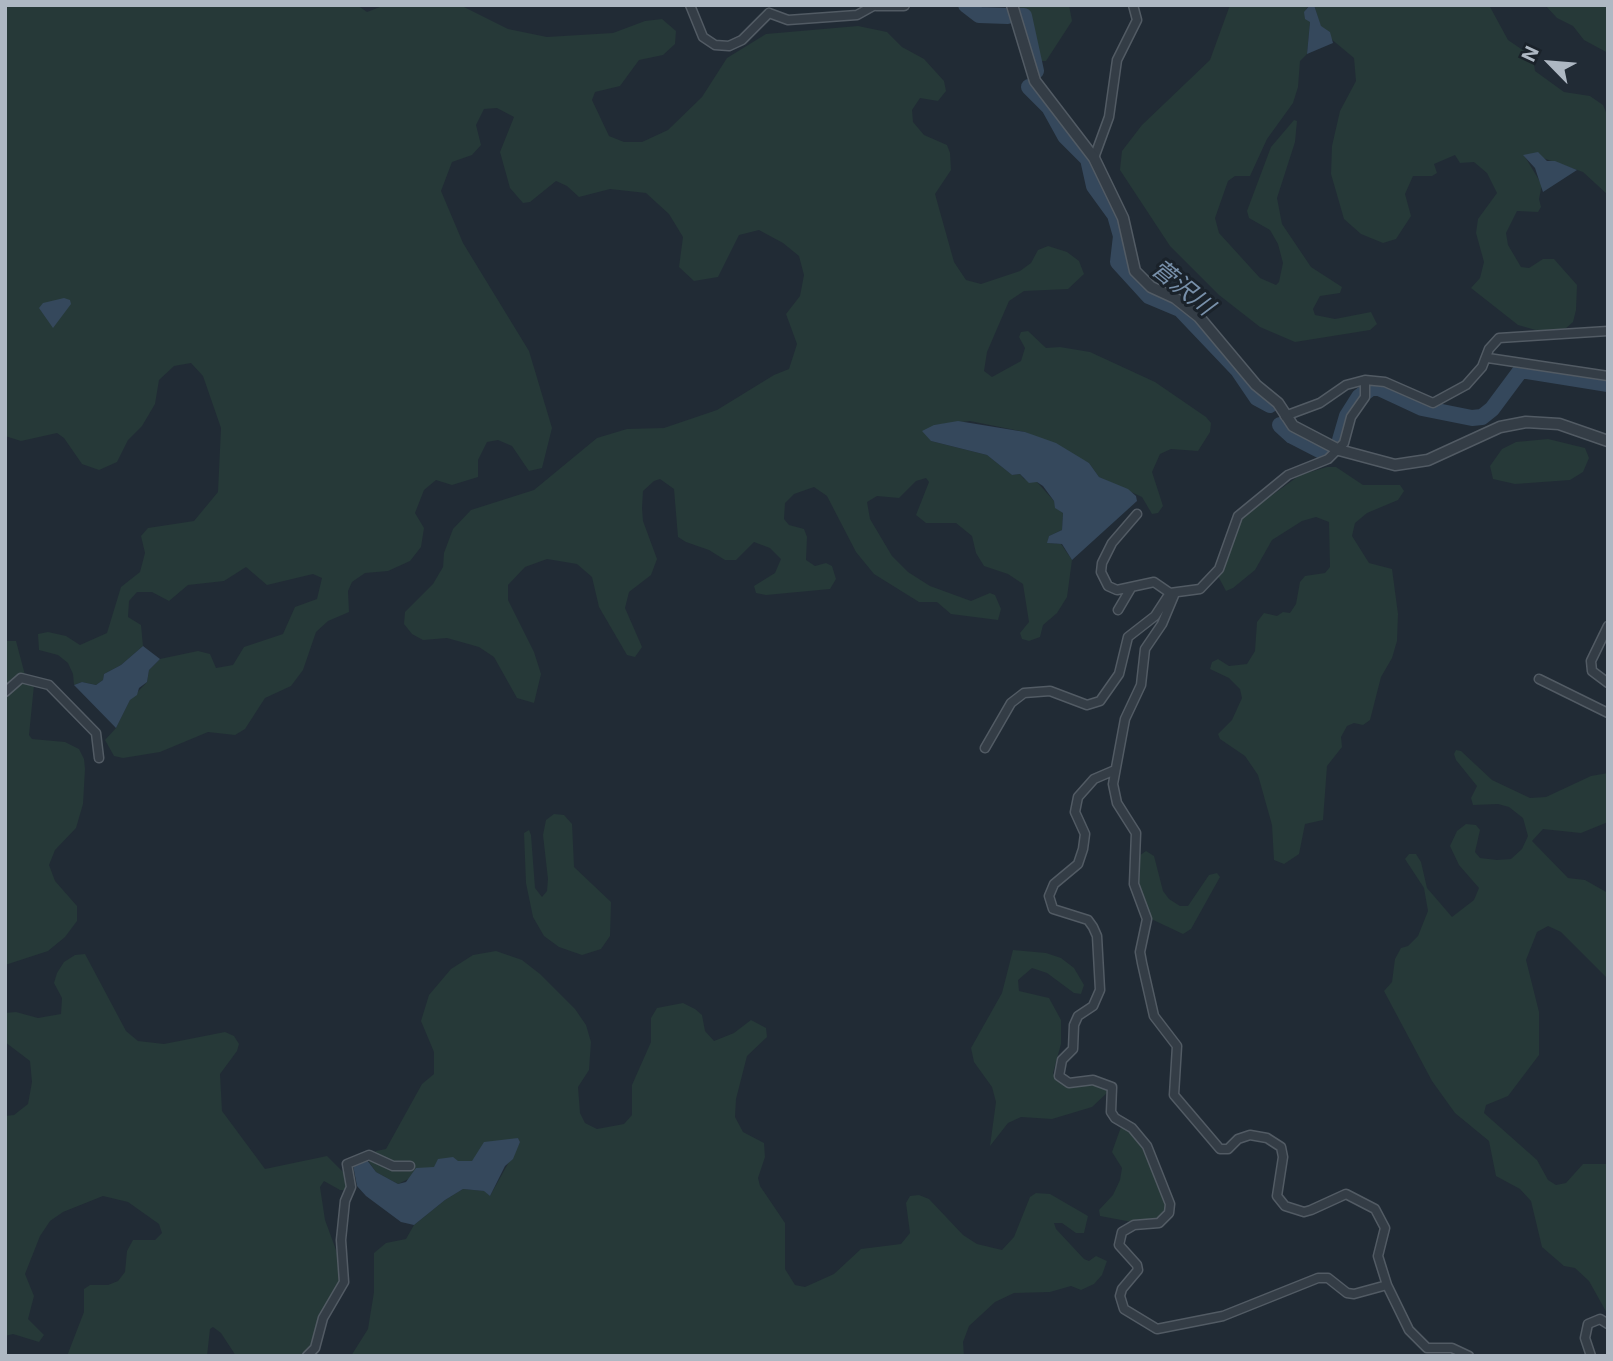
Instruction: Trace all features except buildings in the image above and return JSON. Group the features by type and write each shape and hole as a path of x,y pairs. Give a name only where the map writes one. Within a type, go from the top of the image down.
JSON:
{"street":[{"path":"690,5 703,37 715,45 729,46 742,40 770,9 788,20 858,15 875,5 900,6"},
{"path":"1094,158 1109,117 1117,60 1137,20 1133,5"},
{"path":"1014,7 1035,81 1094,158 1123,218 1131,260 1142,279 1175,298 1199,317 1256,385 1278,403 1285,416 1303,433 1339,450 1381,463 1408,465 1428,460 1500,428 1526,422 1559,424 1608,441"},
{"path":"1285,416 1320,403 1346,385 1365,383 1385,383 1433,402 1466,385 1488,358 1493,343 1508,335 1525,339 1608,331"},
{"path":"1488,358 1608,376"},
{"path":"1138,514 1112,543 1101,563 1102,578 1108,586 1117,590 1154,582 1172,593 1200,589 1215,578 1228,551 1230,534 1238,516 1288,475 1321,463 1339,450 1344,443 1351,417 1365,397 1365,383"},
{"path":"1118,610 1131,588"},
{"path":"985,748 1011,703 1024,693 1032,690 1050,691 1087,705 1100,701 1119,674 1128,637 1155,616 1172,593"},
{"path":"1172,593 1162,624 1145,649 1141,685 1125,719 1115,770 1114,794 1136,833 1134,884 1147,919 1140,952 1151,1009 1177,1046 1172,1087 1178,1103 1220,1149 1228,1149 1238,1139 1251,1135 1267,1138 1281,1147 1283,1157 1278,1196 1285,1206 1304,1212 1346,1194 1375,1209 1385,1228 1378,1255 1387,1285 1409,1330 1418,1341 1432,1350 1452,1348 1469,1356"},
{"path":"1608,626 1591,661 1592,671 1608,683"},
{"path":"5,692 21,678 49,685 96,733 99,758"},
{"path":"1539,679 1608,713"},
{"path":"1115,770 1094,779 1078,796 1075,812 1085,834 1083,849 1078,864 1054,884 1049,896 1053,908 1088,920 1093,927 1097,936 1100,979 1098,999 1078,1016 1074,1025 1073,1049 1062,1060 1059,1076 1069,1083 1093,1080 1112,1087 1111,1112 1115,1118 1132,1128 1147,1146 1170,1204 1165,1219 1159,1223 1134,1225 1122,1232 1119,1245 1137,1265 1138,1270 1122,1289 1120,1296 1124,1309 1157,1329 1223,1316 1318,1278 1328,1278 1347,1293 1354,1294 1387,1285"},
{"path":"307,1356 318,1342 323,1318 344,1282 341,1240 345,1201 352,1187 347,1164 369,1155 393,1166 410,1166"},
{"path":"1591,1356 1585,1338 1588,1324 1600,1319 1608,1324"}],"green space":[{"path":"5,5 357,5 367,12 385,5 460,5 508,29 547,37 613,33 645,21 662,19 676,31 675,44 663,55 639,60 620,86 595,92 592,100 609,136 624,142 642,142 668,130 702,97 727,58 766,34 858,26 887,32 902,47 924,59 944,81 946,91 938,101 920,98 912,110 913,122 924,135 947,145 950,153 951,170 935,194 954,262 966,280 981,284 1020,271 1031,263 1038,250 1048,246 1067,252 1079,261 1084,274 1068,289 1024,291 1009,301 987,352 984,371 992,377 1021,361 1025,348 1019,337 1021,332 1028,331 1046,348 1060,347 1090,352 1155,382 1206,417 1211,423 1210,432 1198,451 1171,449 1160,454 1152,472 1163,506 1158,513 1152,514 1142,497 1099,477 1089,463 1025,432 970,421 934,425 931,441 987,455 1012,475 1020,474 1024,479 1037,482 1054,501 1056,508 1063,513 1062,530 1049,536 1048,543 1061,544 1072,560 1067,597 1057,613 1043,625 1040,637 1029,641 1022,639 1020,633 1029,622 1023,584 1008,574 984,566 976,553 972,536 956,523 926,523 916,515 929,482 926,478 916,481 899,498 877,496 867,502 870,519 892,556 908,572 930,586 971,601 990,593 995,595 1001,609 998,620 951,614 937,602 919,602 874,574 856,552 827,496 814,487 794,494 785,503 784,519 789,525 804,529 807,537 806,560 815,566 826,563 832,566 836,579 830,589 766,595 756,593 754,586 775,573 781,559 770,548 754,542 736,560 725,560 709,550 686,542 678,537 674,489 660,479 654,481 643,491 642,508 643,521 657,559 651,575 629,592 625,608 642,647 635,657 627,655 599,607 592,577 577,564 547,559 525,567 508,585 508,600 534,652 541,674 534,703 517,698 494,657 479,647 447,638 423,640 412,634 404,624 405,612 433,584 443,567 444,553 453,529 471,510 534,490 597,438 627,429 664,428 717,410 774,375 789,369 797,344 786,314 800,296 804,275 799,256 783,243 759,230 739,235 718,277 694,281 679,267 683,237 669,214 646,193 610,189 579,197 567,186 556,181 530,202 523,203 510,188 500,152 514,117 497,108 484,109 476,125 481,145 472,155 452,162 441,191 463,243 529,351 552,428 542,468 529,471 512,446 498,440 487,442 478,460 478,477 452,485 436,480 424,490 415,513 424,528 421,547 410,561 388,571 365,573 352,582 348,591 349,612 328,621 316,632 303,670 291,686 265,698 245,729 235,735 208,732 160,752 123,758 114,756 105,740 116,728 130,700 147,682 149,670 160,659 198,651 210,654 216,668 233,665 244,647 283,634 295,607 317,599 322,578 313,574 267,585 246,567 224,581 188,585 169,601 152,592 137,592 129,601 128,617 141,625 143,646 121,665 104,674 103,680 96,685 82,682 74,685 68,663 58,655 39,650 38,634 48,632 66,636 80,645 107,633 121,587 140,572 145,553 141,536 148,528 194,521 218,492 221,428 203,376 191,363 174,366 159,380 155,404 142,426 128,440 117,462 99,470 82,464 64,438 57,433 21,441 5,436"},
{"path":"1011,5 1069,5 1072,21 1046,61 1040,61"},
{"path":"1230,5 1310,5 1306,9 1310,22 1307,54 1300,61 1298,87 1293,103 1267,139 1250,176 1235,176 1228,181 1215,218 1219,233 1260,278 1276,285 1279,282 1283,263 1278,244 1270,230 1249,218 1247,211 1271,147 1294,120 1297,121 1295,142 1277,198 1282,224 1311,267 1342,287 1340,293 1320,296 1313,309 1315,315 1335,319 1371,312 1377,324 1370,330 1295,342 1260,327 1219,295 1170,246 1120,170 1122,151 1142,125 1210,60"},
{"path":"1314,5 1489,5 1508,40 1533,57 1535,71 1564,92 1590,96 1603,105 1608,117 1608,195 1583,172 1540,157 1524,155 1542,185 1539,199 1541,207 1538,212 1517,211 1506,233 1508,245 1521,267 1529,268 1543,259 1554,259 1577,285 1573,322 1565,329 1546,333 1518,325 1471,288 1480,278 1484,262 1476,233 1478,219 1497,193 1487,173 1474,162 1460,163 1455,155 1434,164 1437,173 1432,176 1413,176 1405,194 1411,216 1396,239 1383,243 1361,234 1344,219 1331,174 1332,146 1340,111 1356,81 1354,58 1330,38 1330,32 1321,27"},
{"path":"1545,5 1608,5 1608,53 1584,40 1573,26 1557,18"},
{"path":"1548,439 1585,448 1589,458 1583,472 1570,480 1515,484 1493,479 1490,466 1502,449 1516,442"},
{"path":"1336,467 1363,485 1400,485 1404,491 1398,500 1367,513 1355,523 1352,536 1369,563 1392,569 1398,614 1397,641 1392,658 1381,677 1370,720 1363,725 1354,723 1347,726 1341,737 1342,747 1327,766 1323,820 1305,824 1299,854 1284,864 1274,860 1272,825 1258,775 1245,756 1220,739 1218,734 1232,720 1242,698 1240,689 1229,678 1210,669 1212,662 1218,659 1229,666 1247,664 1255,651 1257,622 1264,613 1277,616 1283,612 1290,613 1296,604 1300,582 1305,576 1325,573 1330,567 1329,522 1316,517 1302,521 1272,540 1255,570 1233,588 1226,591 1218,576 1234,529 1243,516 1300,475"},
{"path":"7,641 16,641 25,675 34,685 29,735 32,739 65,742 79,749 85,769 83,804 76,828 55,850 49,865 55,881 77,906 77,921 65,937 48,951 5,965"},
{"path":"1456,750 1461,751 1492,780 1530,798 1546,797 1591,776 1608,773 1608,822 1581,833 1543,829 1532,841 1568,878 1585,880 1608,893 1608,979 1561,932 1548,926 1537,932 1526,960 1539,1012 1539,1055 1508,1096 1486,1105 1484,1113 1537,1160 1548,1180 1556,1185 1566,1183 1583,1164 1608,1164 1608,1315 1589,1281 1575,1268 1564,1266 1542,1247 1531,1201 1520,1189 1496,1176 1489,1141 1455,1113 1432,1081 1384,991 1392,982 1395,959 1401,948 1408,946 1418,936 1428,911 1424,888 1405,859 1409,854 1416,854 1421,862 1427,888 1452,917 1474,900 1479,888 1459,865 1450,846 1457,831 1466,824 1476,825 1480,830 1475,852 1480,858 1497,860 1511,859 1522,849 1528,836 1523,818 1509,807 1498,804 1473,805 1471,798 1477,786 1456,760"},
{"path":"554,814 564,815 572,824 574,867 611,902 610,936 601,949 582,955 559,947 544,936 533,917 526,883 524,833 529,830 535,888 542,897 547,891 543,835 546,820"},
{"path":"1146,851 1154,856 1163,891 1180,906 1188,906 1209,875 1217,873 1220,877 1191,929 1183,934 1147,917 1135,900 1130,886 1133,869 1139,856"},
{"path":"1013,950 1046,953 1061,958 1074,968 1084,985 1081,994 1074,993 1047,973 1032,968 1018,980 1019,991 1049,998 1061,1020 1061,1044 1053,1073 1057,1080 1064,1084 1106,1084 1108,1092 1092,1107 1052,1119 1021,1117 1008,1123 990,1146 996,1102 992,1087 974,1062 971,1048 1002,993"},
{"path":"496,951 522,960 540,974 575,1009 586,1025 591,1042 589,1070 578,1087 580,1113 585,1123 597,1129 624,1124 632,1115 632,1085 651,1042 651,1018 657,1008 683,1003 695,1009 702,1015 705,1031 714,1041 734,1033 751,1020 766,1028 767,1037 747,1056 736,1099 735,1117 743,1132 764,1143 765,1157 758,1178 760,1186 785,1223 785,1269 795,1285 805,1287 834,1274 861,1249 901,1244 910,1233 906,1203 910,1196 919,1195 929,1199 963,1235 977,1244 1002,1250 1014,1237 1030,1197 1036,1193 1050,1194 1088,1216 1084,1233 1076,1233 1062,1223 1054,1223 1056,1229 1084,1259 1089,1261 1096,1256 1107,1261 1102,1275 1094,1284 1081,1290 1071,1286 1050,1292 1014,1293 995,1302 969,1326 963,1342 964,1356 351,1356 368,1329 374,1292 374,1253 386,1243 406,1239 414,1225 463,1189 485,1191 490,1196 520,1142 518,1138 472,1161 429,1169 398,1184 376,1172 369,1162 376,1151 386,1149 422,1084 434,1074 434,1052 421,1021 429,995 451,969 473,955"},
{"path":"85,954 126,1031 138,1041 164,1044 225,1032 234,1036 239,1044 237,1051 220,1074 222,1111 265,1169 327,1156 347,1176 348,1190 340,1190 324,1181 320,1187 325,1220 343,1269 342,1281 315,1342 304,1356 236,1356 221,1333 213,1327 210,1329 207,1356 67,1356 84,1312 84,1289 90,1285 108,1285 118,1281 125,1272 127,1251 133,1240 155,1240 162,1233 159,1224 128,1202 103,1196 63,1212 50,1221 40,1236 25,1274 34,1296 28,1319 44,1335 39,1342 13,1334 5,1336 5,1116 14,1115 28,1104 32,1082 30,1061 5,1042 5,1013 16,1012 38,1018 61,1014 62,998 54,983 57,973 64,962 75,955"},
{"path":"1121,1127 1139,1138 1166,1192 1166,1211 1153,1221 1132,1222 1100,1216 1099,1210 1113,1195 1120,1180 1122,1168 1112,1152"}],"water":[{"path":"1310,5 1314,5 1321,26 1330,32 1333,43 1307,54 1310,22 1305,19 1304,12"},
{"path":"1538,152 1547,161 1555,161 1577,170 1543,192 1535,168 1523,155"},
{"path":"64,298 70,300 71,304 53,328 39,308 43,303"},
{"path":"958,421 1025,432 1056,443 1089,463 1099,477 1128,489 1136,496 1137,501 1072,560 1062,544 1047,543 1049,536 1062,530 1063,513 1055,508 1054,501 1043,486 1037,482 1029,483 1020,474 1012,475 987,455 931,441 922,431 934,425"},
{"path":"143,646 160,659 149,670 147,682 130,700 116,728 74,685 82,682 96,685 103,680 104,674 121,665"},
{"path":"518,1138 520,1142 513,1159 505,1166 490,1196 484,1191 463,1189 414,1225 401,1222 357,1186 353,1165 367,1160 376,1172 398,1184 406,1182 416,1168 434,1167 438,1159 453,1157 458,1161 472,1161 484,1142"}],"waterway":[{"name":"菅沢川","path":"966,5 979,15 1008,16"},
{"name":"菅沢川","path":"1020,16 1024,16 1036,71"},
{"name":"菅沢川","path":"1029,87 1049,107 1065,136 1088,159 1094,186 1115,215 1121,236 1118,262 1149,296 1180,309 1238,370 1257,398 1270,405"},
{"name":"菅沢川","path":"1340,440 1347,416 1359,397 1371,388 1379,388 1422,408 1472,418 1482,417 1492,409 1521,370 1608,384"},
{"name":"菅沢川","path":"1280,425 1292,436 1325,453"}]}
